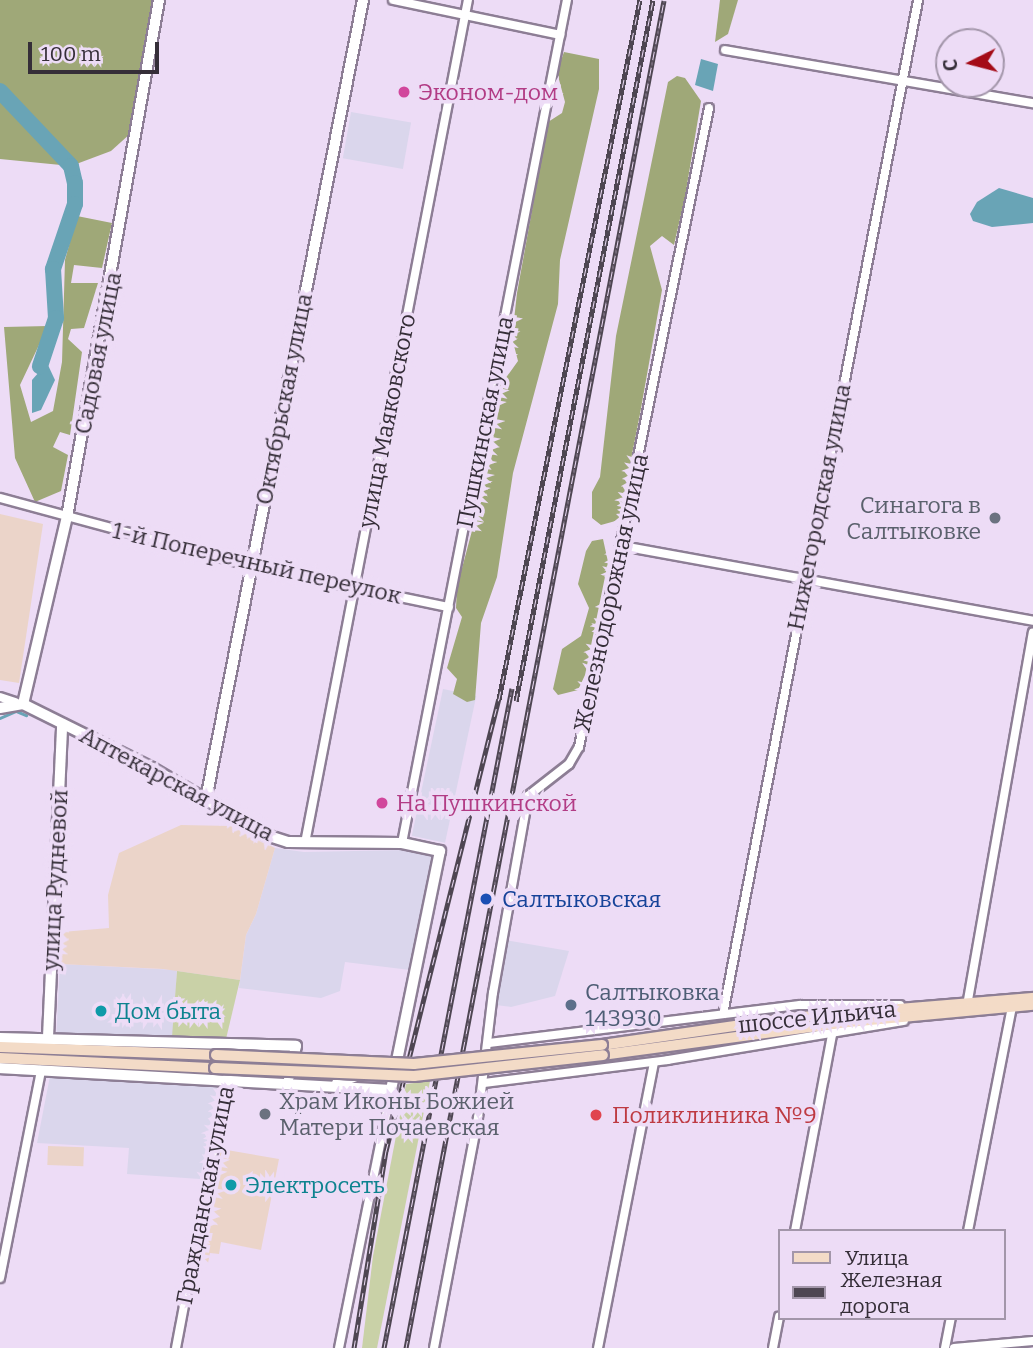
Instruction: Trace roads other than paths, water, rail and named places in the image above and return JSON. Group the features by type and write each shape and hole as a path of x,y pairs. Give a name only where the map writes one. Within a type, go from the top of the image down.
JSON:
{"main road":[{"name":"шоссе Ильича","path":"602,1050 936,1014 968,1000 1033,998"},
{"name":"шоссе Ильича","path":"602,1050 789,1018 921,1005 1033,1005"},
{"path":"0,1047 414,1064 602,1050"},
{"path":"0,1058 414,1076 602,1050"}],"street":[{"name":"Садовая улица","path":"19,703 66,517 159,0"},
{"name":"Октябрьская улица","path":"206,799 363,0"},
{"path":"393,0 560,35"},
{"name":"улица Маяковского","path":"305,843 468,0"},
{"name":"Пушкинская улица","path":"402,843 567,0"},
{"name":"Нижегородская улица","path":"723,1014 918,0"},
{"path":"725,50 1033,103"},
{"name":"Железнодорожная улица","path":"434,1348 484,1083 493,993 528,796 569,764 579,747 709,108"},
{"name":"1-й Поперечный переулок","path":"0,498 251,566 449,607"},
{"path":"622,546 805,577 892,597 1033,621"},
{"path":"968,1000 1033,634"},
{"name":"Аптекарская улица","path":"0,697 62,724 206,799 266,835 305,843 402,843 440,851 396,1070"},
{"path":"0,708 19,703"},
{"name":"улица Рудневой","path":"48,1037 62,724"},
{"path":"489,1043 723,1014 842,1003 921,1005"},
{"path":"968,1229 1012,1007"},
{"path":"484,1083 654,1062 832,1035 936,1014"},
{"path":"795,1229 832,1035"},
{"path":"0,1038 48,1037 296,1045 288,1084"},
{"path":"527,1038 517,1046 513,1062 519,1072 533,1077"},
{"name":"Гражданская улица","path":"176,1348 233,1043"},
{"path":"598,1348 654,1062"},
{"path":"0,1068 391,1090"},
{"path":"0,1278 41,1070"},
{"path":"326,1086 367,1072 396,1070 339,1348"},
{"path":"773,1348 778,1320"},
{"path":"945,1348 951,1320"},
{"path":"954,1348 1033,1341"}],"water":[{"path":"701,59 718,64 713,91 695,85"},
{"path":"999,188 1033,198 1033,223 992,227 973,221 970,214 977,202"},
{"path":"47,363 55,380 41,410 32,413 32,380"}],"waterway":[{"path":"0,91 71,166 75,183 75,204 53,269 56,318 40,366"},
{"path":"0,718 16,711 26,715"}],"railway":[{"path":"354,1348 386,1151 499,699 640,0"},
{"path":"516,701 653,0"},
{"path":"406,1348 664,0"},
{"path":"384,1348 512,688"}],"place":[{"name":"Эконом-дом","path":"404,92"},
{"name":"Синагога в Салтыковке","path":"995,518"},
{"name":"На Пушкинской","path":"382,803"},
{"name":"Салтыковская","path":"486,899"},
{"name":"Салтыковка 143930","path":"571,1005"},
{"name":"Дом быта","path":"101,1011"},
{"name":"Храм Иконы Божией Матери Почаевская","path":"265,1114"},
{"name":"Поликлиника №9","path":"596,1115"},
{"name":"Электросеть","path":"231,1185"}]}
